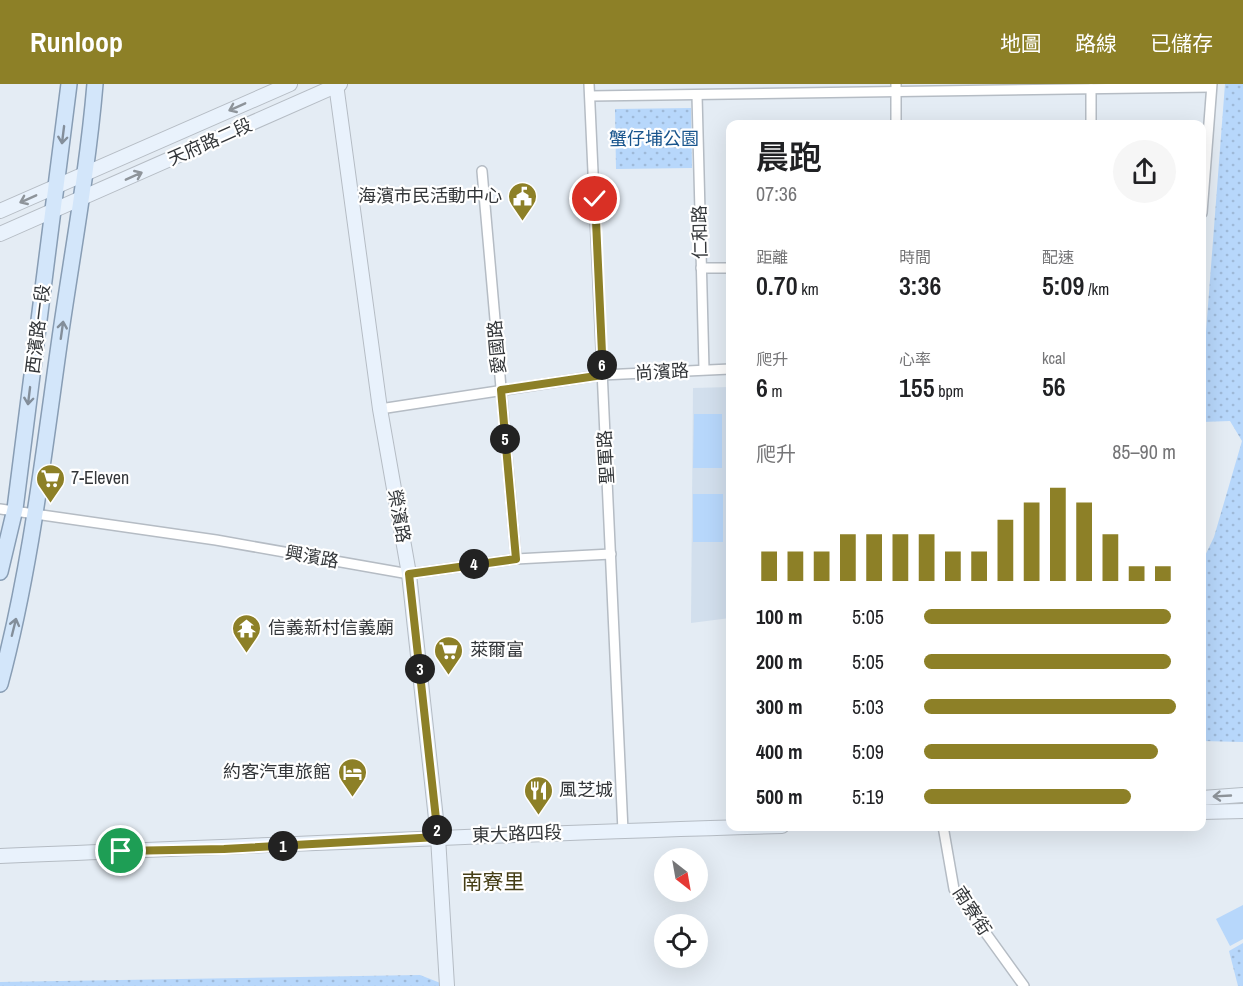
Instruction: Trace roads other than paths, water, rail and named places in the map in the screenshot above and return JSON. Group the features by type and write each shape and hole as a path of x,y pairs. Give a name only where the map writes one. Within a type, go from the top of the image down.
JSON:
{"main road":[{"name":"西濱路一段","path":"0,573 7,509 56,186 69,84"},
{"path":"86,174 95,84"},
{"name":"西濱路一段","path":"0,684 20,604 37,512 86,174"}],"street":[{"name":"天府路二段","path":"0,211 290,84"},
{"name":"天府路二段","path":"0,234 52,213 338,84"},
{"name":"榮濱路","path":"338,84 380,409 409,574 438,837 447,986"},
{"name":"聖軍路","path":"589,84 623,831"},
{"path":"590,96 698,95 830,88 1091,89 1212,86 1206,162"},
{"path":"896,88 896,120"},
{"path":"1091,89 1091,120"},
{"name":"仁和路","path":"698,95 704,369"},
{"name":"愛國路","path":"482,171 516,559"},
{"path":"701,268 726,268"},
{"name":"尚濱路","path":"380,409 603,375 726,369"},
{"name":"興濱路","path":"7,509 37,512 409,574 516,559 610,554"},
{"path":"1206,798 1243,795"},
{"path":"1206,812 1243,811"},
{"name":"東大路四段","path":"0,856 235,848 438,837 726,828"},
{"name":"南寮街","path":"944,831 954,889 1024,986"}],"place":[{"name":"海濱市民活動中心","path":"523,222"},
{"name":"7-Eleven","path":"50,504"},
{"name":"信義新村信義廟","path":"247,654"},
{"name":"萊爾富","path":"449,676"},
{"name":"約客汽車旅館","path":"352,798"},
{"name":"風芝城","path":"538,816"}],"district":[{"name":"南寮里","path":"493,882"}],"park label":[{"name":"蟹仔埔公園","path":"654,139"}]}
